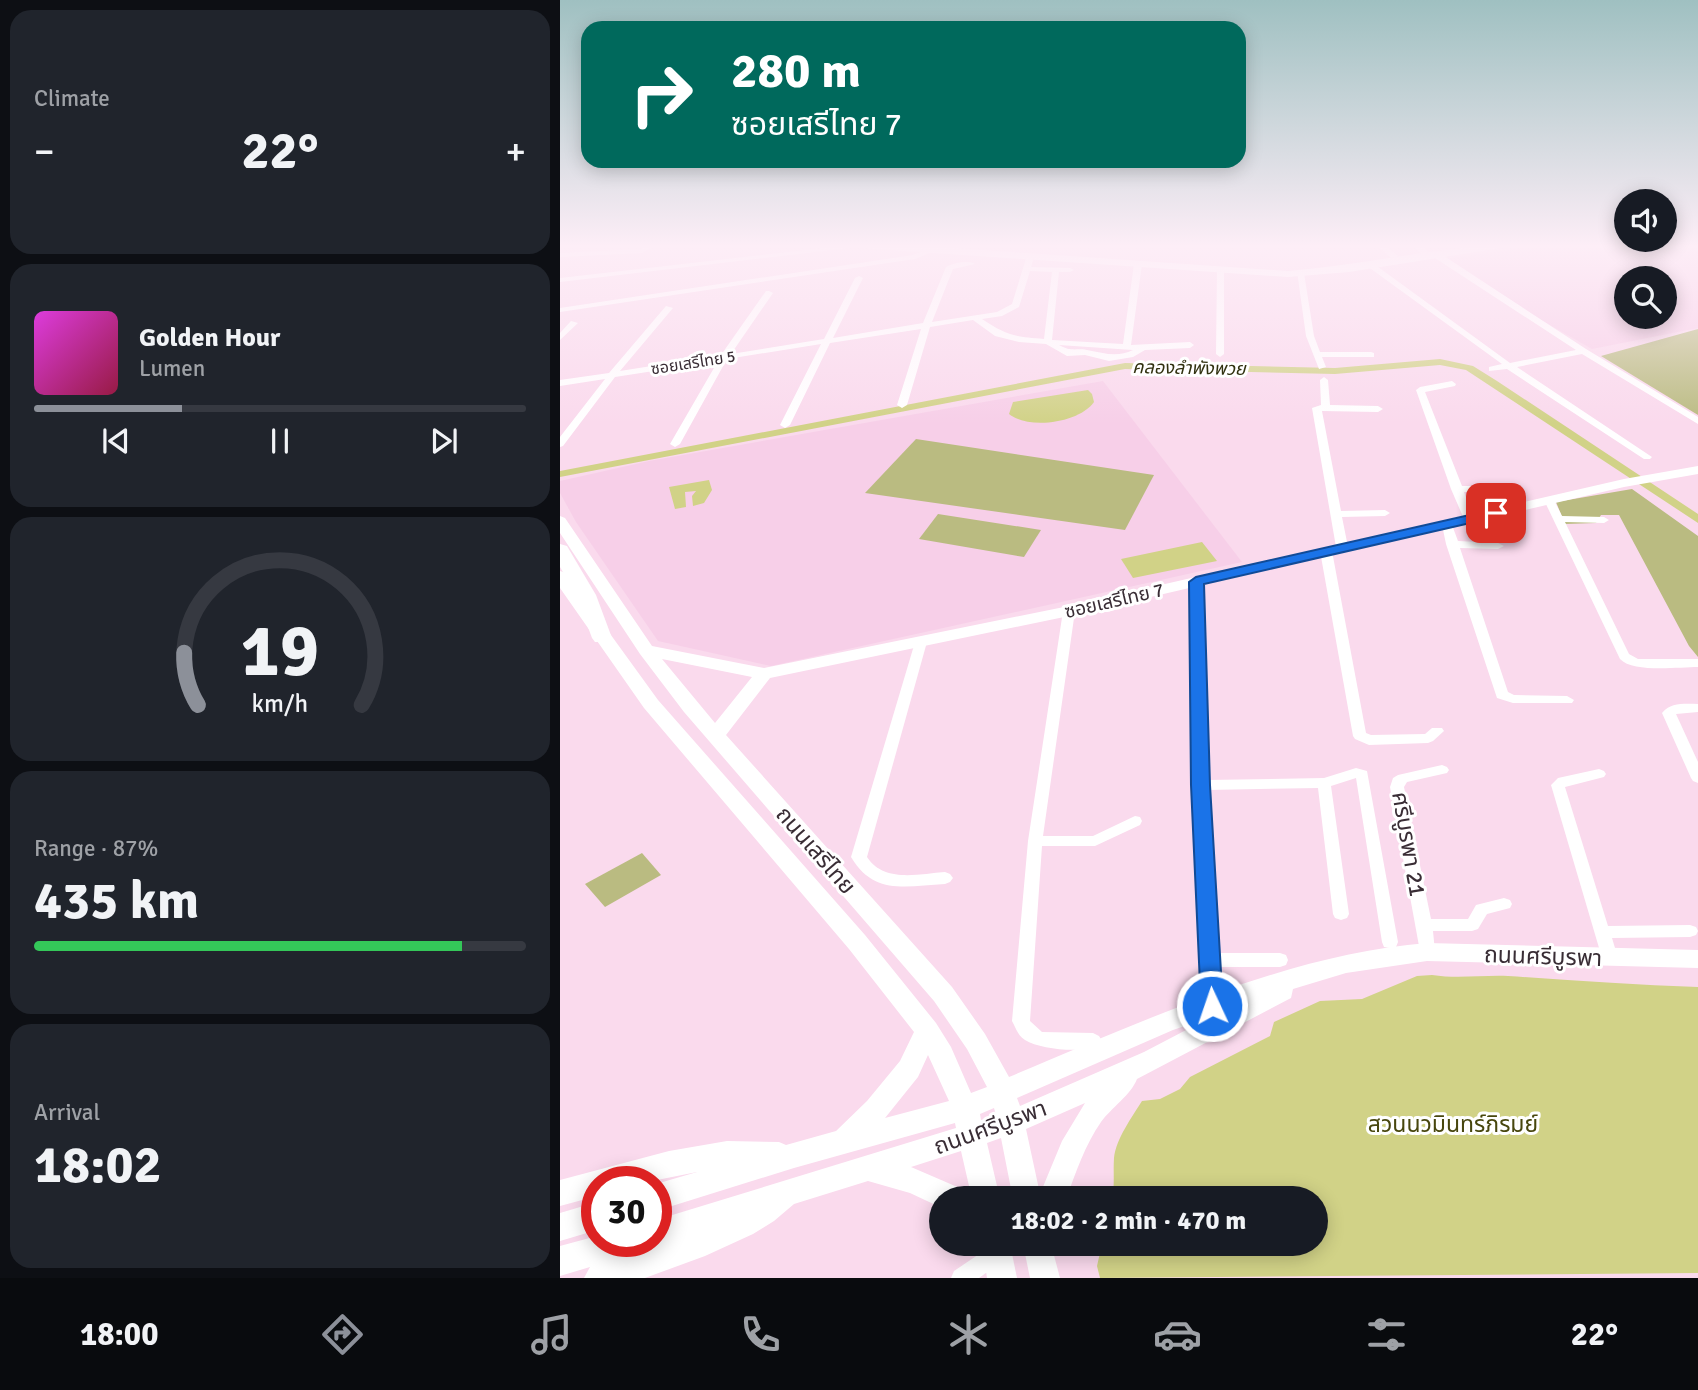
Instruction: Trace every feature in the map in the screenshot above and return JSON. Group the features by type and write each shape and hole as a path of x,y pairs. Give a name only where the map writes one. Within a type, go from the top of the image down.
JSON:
{"main road":[{"name":"ซอยเสรีไทย 7","path":"646,650 764,674 1069,611 1549,500 1698,470"},
{"name":"ถนนเสรีไทย","path":"560,521 646,650 715,736 943,994 989,1063 1003,1094 1024,1186"},
{"path":"560,550 581,583 602,638"},
{"name":"ถนนเสรีไทย","path":"560,576 602,638 677,736 857,942 927,1030 942,1055 965,1108 983,1186"},
{"path":"715,736 764,674"},
{"name":"ถนนศรีบูรพา","path":"672,1194 794,1155 965,1108 1164,1023 1356,961 1427,952 1698,960"},
{"name":"ถนนศรีบูรพา","path":"672,1250 763,1214 791,1192 1010,1123 1153,1060 1306,977"},
{"path":"842,1142 876,1109 909,1069 927,1030"},
{"path":"1057,1186 1096,1106 1112,1088 1153,1060"},
{"path":"661,1166 727,1154 794,1155"},
{"path":"869,1168 929,1188"},
{"path":"560,1193 581,1187"},
{"path":"560,1227 581,1221"},
{"path":"560,1261 581,1255"},
{"path":"1040,1256 1045,1278"},
{"path":"598,1278 655,1257"}],"street":[{"path":"560,310 596,305"},
{"path":"675,444 724,357 761,305"},
{"path":"785,425 845,305"},
{"path":"902,405 935,305"},
{"name":"ซอยเสรีไทย 5","path":"560,383 976,319 999,314 1016,305"},
{"path":"1048,342 1052,305"},
{"path":"1127,345 1132,305"},
{"path":"1220,305 1220,354"},
{"path":"1305,305 1310,335 1322,367"},
{"path":"1424,305 1508,365 1647,457"},
{"path":"1512,305 1698,421"},
{"path":"560,444 612,375 670,308"},
{"path":"976,319 1009,338 1143,348 1190,345"},
{"path":"560,338 574,323"},
{"path":"1048,342 1067,353 1085,352 1109,358 1130,355 1143,348"},
{"path":"1492,369 1583,351"},
{"path":"1316,354 1371,355"},
{"path":"560,376 573,376 573,381"},
{"path":"1324,380 1326,407"},
{"path":"1452,384 1420,390 1469,519"},
{"path":"1342,547 1317,408 1378,409"},
{"path":"1456,489 1497,489"},
{"path":"1549,500 1623,656 1638,663 1698,663"},
{"path":"1336,514 1385,513"},
{"path":"1560,519 1604,520"},
{"path":"1447,525 1502,695 1513,699 1567,700"},
{"path":"1452,544 1498,546"},
{"path":"1326,551 1360,736 1369,740 1428,738 1437,732"},
{"path":"1196,582 1200,785 1212,1006"},
{"path":"1069,611 1035,841 1022,1026 1028,1035 1036,1039 1093,1041"},
{"path":"921,642 859,857 868,873 885,880 945,878"},
{"path":"1698,708 1673,709 1669,713 1698,778"},
{"name":"ศรีบูรพา 21","path":"1427,952 1397,787 1398,781 1403,778 1442,770"},
{"path":"1200,785 1324,783 1356,773 1362,774 1390,942"},
{"path":"1599,774 1563,781 1559,785 1610,958"},
{"path":"1324,783 1341,914"},
{"path":"1035,841 1096,841 1135,821"},
{"path":"1424,925 1472,925 1482,909 1504,904"},
{"path":"1602,932 1690,931"},
{"path":"1210,960 1280,960"},
{"path":"961,1278 999,1258"}],"shaded area":[{"path":"1518,305 1614,305 1614,329 1677,329 1677,305 1698,305 1698,328 1592,349 1520,308 1522,307"},
{"path":"1698,329 1698,415 1601,356"},
{"path":"1103,381 1242,562 771,666 658,641 576,522 560,493 560,481 649,461"},
{"path":"1088,390 1094,402 1087,409 1066,419 1029,422 1009,414 1013,402"},
{"path":"916,439 1154,475 1125,530 865,493"},
{"path":"709,480 712,490 704,503 693,506 692,496 696,491 685,492 686,507 675,509 669,487"},
{"path":"1632,489 1698,536 1698,657 1689,646 1619,515 1601,515 1596,523 1565,524 1556,502"},
{"path":"938,514 1041,530 1024,557 919,539"},
{"path":"1202,542 1217,561 1133,578 1121,559"},
{"path":"642,853 661,875 605,907 585,884"},
{"name":"สวนนวมินทร์ภิรมย์","path":"1417,976 1508,976 1698,987 1698,1273 1100,1278 1097,1266 1099,1256 1328,1256 1328,1186 1114,1186 1114,1158 1118,1143 1142,1101 1160,1099 1180,1089 1190,1077 1270,1036 1274,1022 1320,1001 1362,999"}],"waterway":[{"name":"คลองลำพังพวย","path":"560,474 1125,366 1335,371 1440,362 1469,368 1698,519"}],"route":[{"path":"1212,1006 1200,785 1196,582 1496,513"}]}
